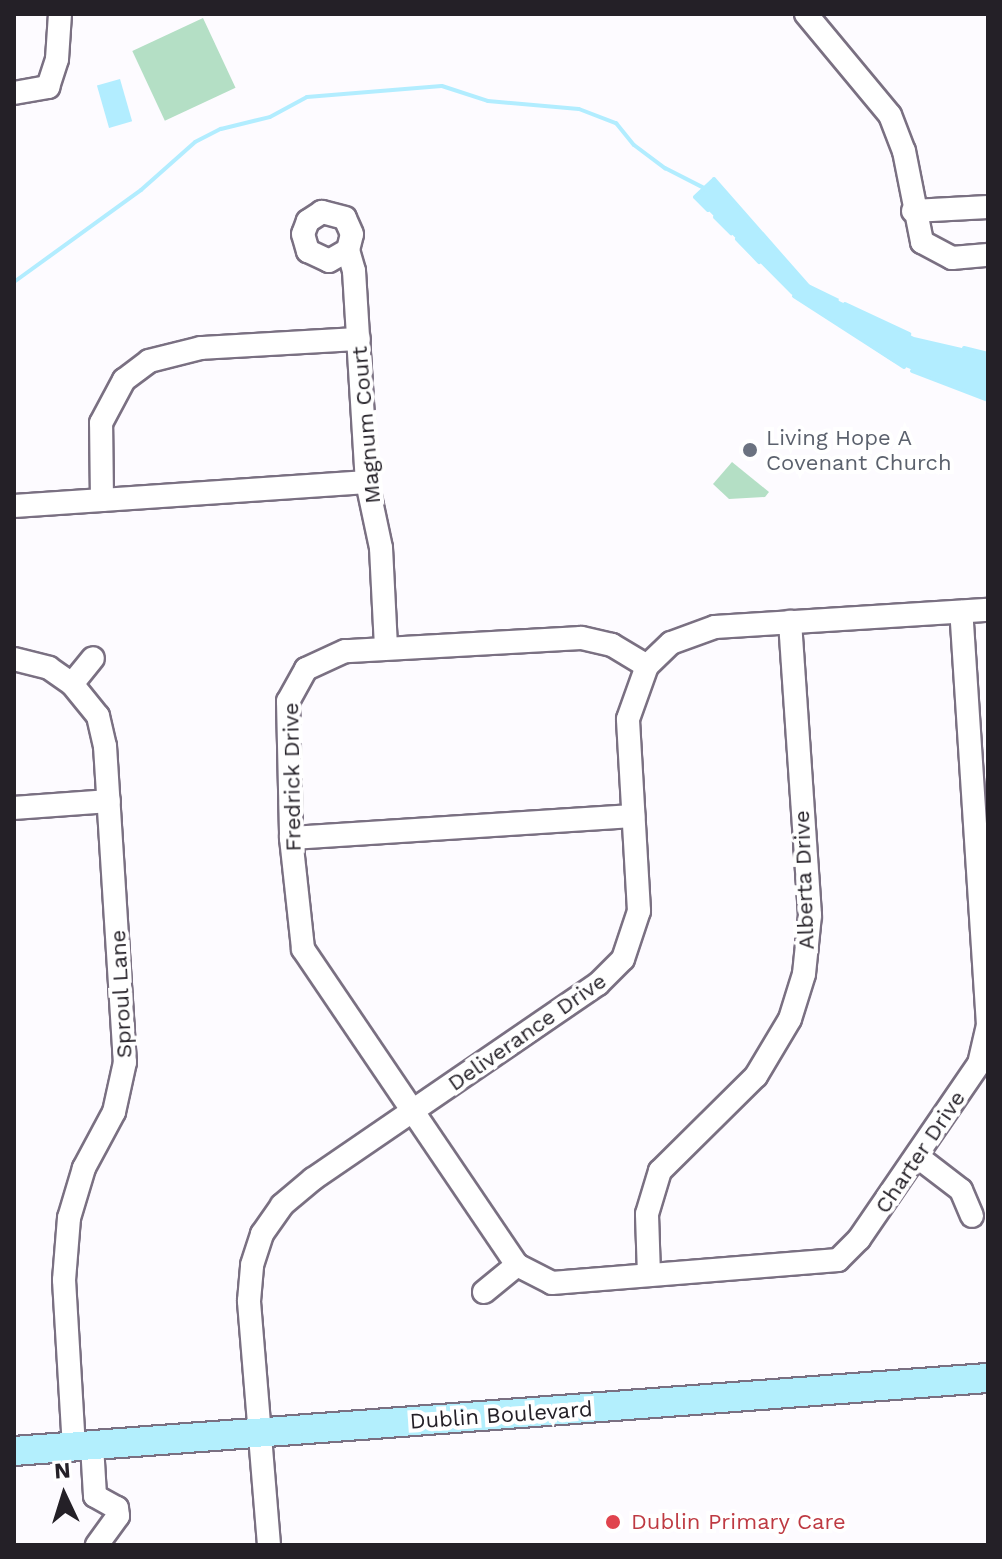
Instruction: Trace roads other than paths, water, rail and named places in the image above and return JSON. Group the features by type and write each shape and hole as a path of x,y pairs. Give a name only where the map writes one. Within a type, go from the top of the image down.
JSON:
{"main road":[{"name":"Dublin Boulevard","path":"14,1451 988,1378"}],"street":[{"path":"14,93 48,87 57,59 60,14"},
{"path":"812,15 890,115 904,151 913,211 922,242 934,252 952,258 988,255"},
{"path":"913,211 988,207"},
{"name":"Magnum Court","path":"348,250 359,339 367,482 381,548 386,648"},
{"path":"102,500 101,423 124,380 149,361 192,349 359,339"},
{"path":"14,506 367,482"},
{"name":"Deliverance Drive","path":"269,1545 249,1282 262,1234 295,1193 618,966 639,911 628,719 647,666 671,643 698,630 988,610"},
{"name":"Charter Drive","path":"412,1112 517,1265 552,1283 838,1260 859,1239 918,1157 979,1064 988,1038 961,612"},
{"name":"Alberta Drive","path":"649,1275 647,1214 660,1171 756,1076 790,1019 804,974 810,915 790,622"},
{"name":"Fredrick Drive","path":"412,1112 303,949 291,838 287,715 292,688 306,669 331,655 386,648 581,638 612,645 647,666"},
{"path":"72,684 93,658"},
{"name":"Sproul Lane","path":"14,659 49,668 72,684 102,728 109,801 125,1062 114,1112 84,1168 69,1218 64,1280 83,1446 95,1496 117,1508 118,1516 97,1545"},
{"path":"14,808 109,801"},
{"path":"291,838 633,816"},
{"path":"918,1157 961,1190 972,1216"},
{"path":"484,1292 517,1265"}],"water":[{"path":"120,79 132,121 109,128 97,86"},
{"path":"714,179 808,286 914,337 988,354 988,400 893,362 791,294 695,197"}],"waterway":[{"path":"14,282 141,190 195,142 221,129 270,117 307,97 442,86 488,101 579,109 616,123 634,145 665,168 708,190"},
{"path":"708,210 695,197 714,179 808,286 837,300"},
{"path":"715,217 731,233"},
{"path":"737,239 759,262"},
{"path":"794,296 904,367"},
{"path":"845,304 909,334"},
{"path":"964,348 988,354"},
{"path":"912,371 988,400"}],"place":[{"name":"Living Hope A Covenant Church","path":"750,450"},
{"name":"Dublin Primary Care","path":"613,1522"}]}
